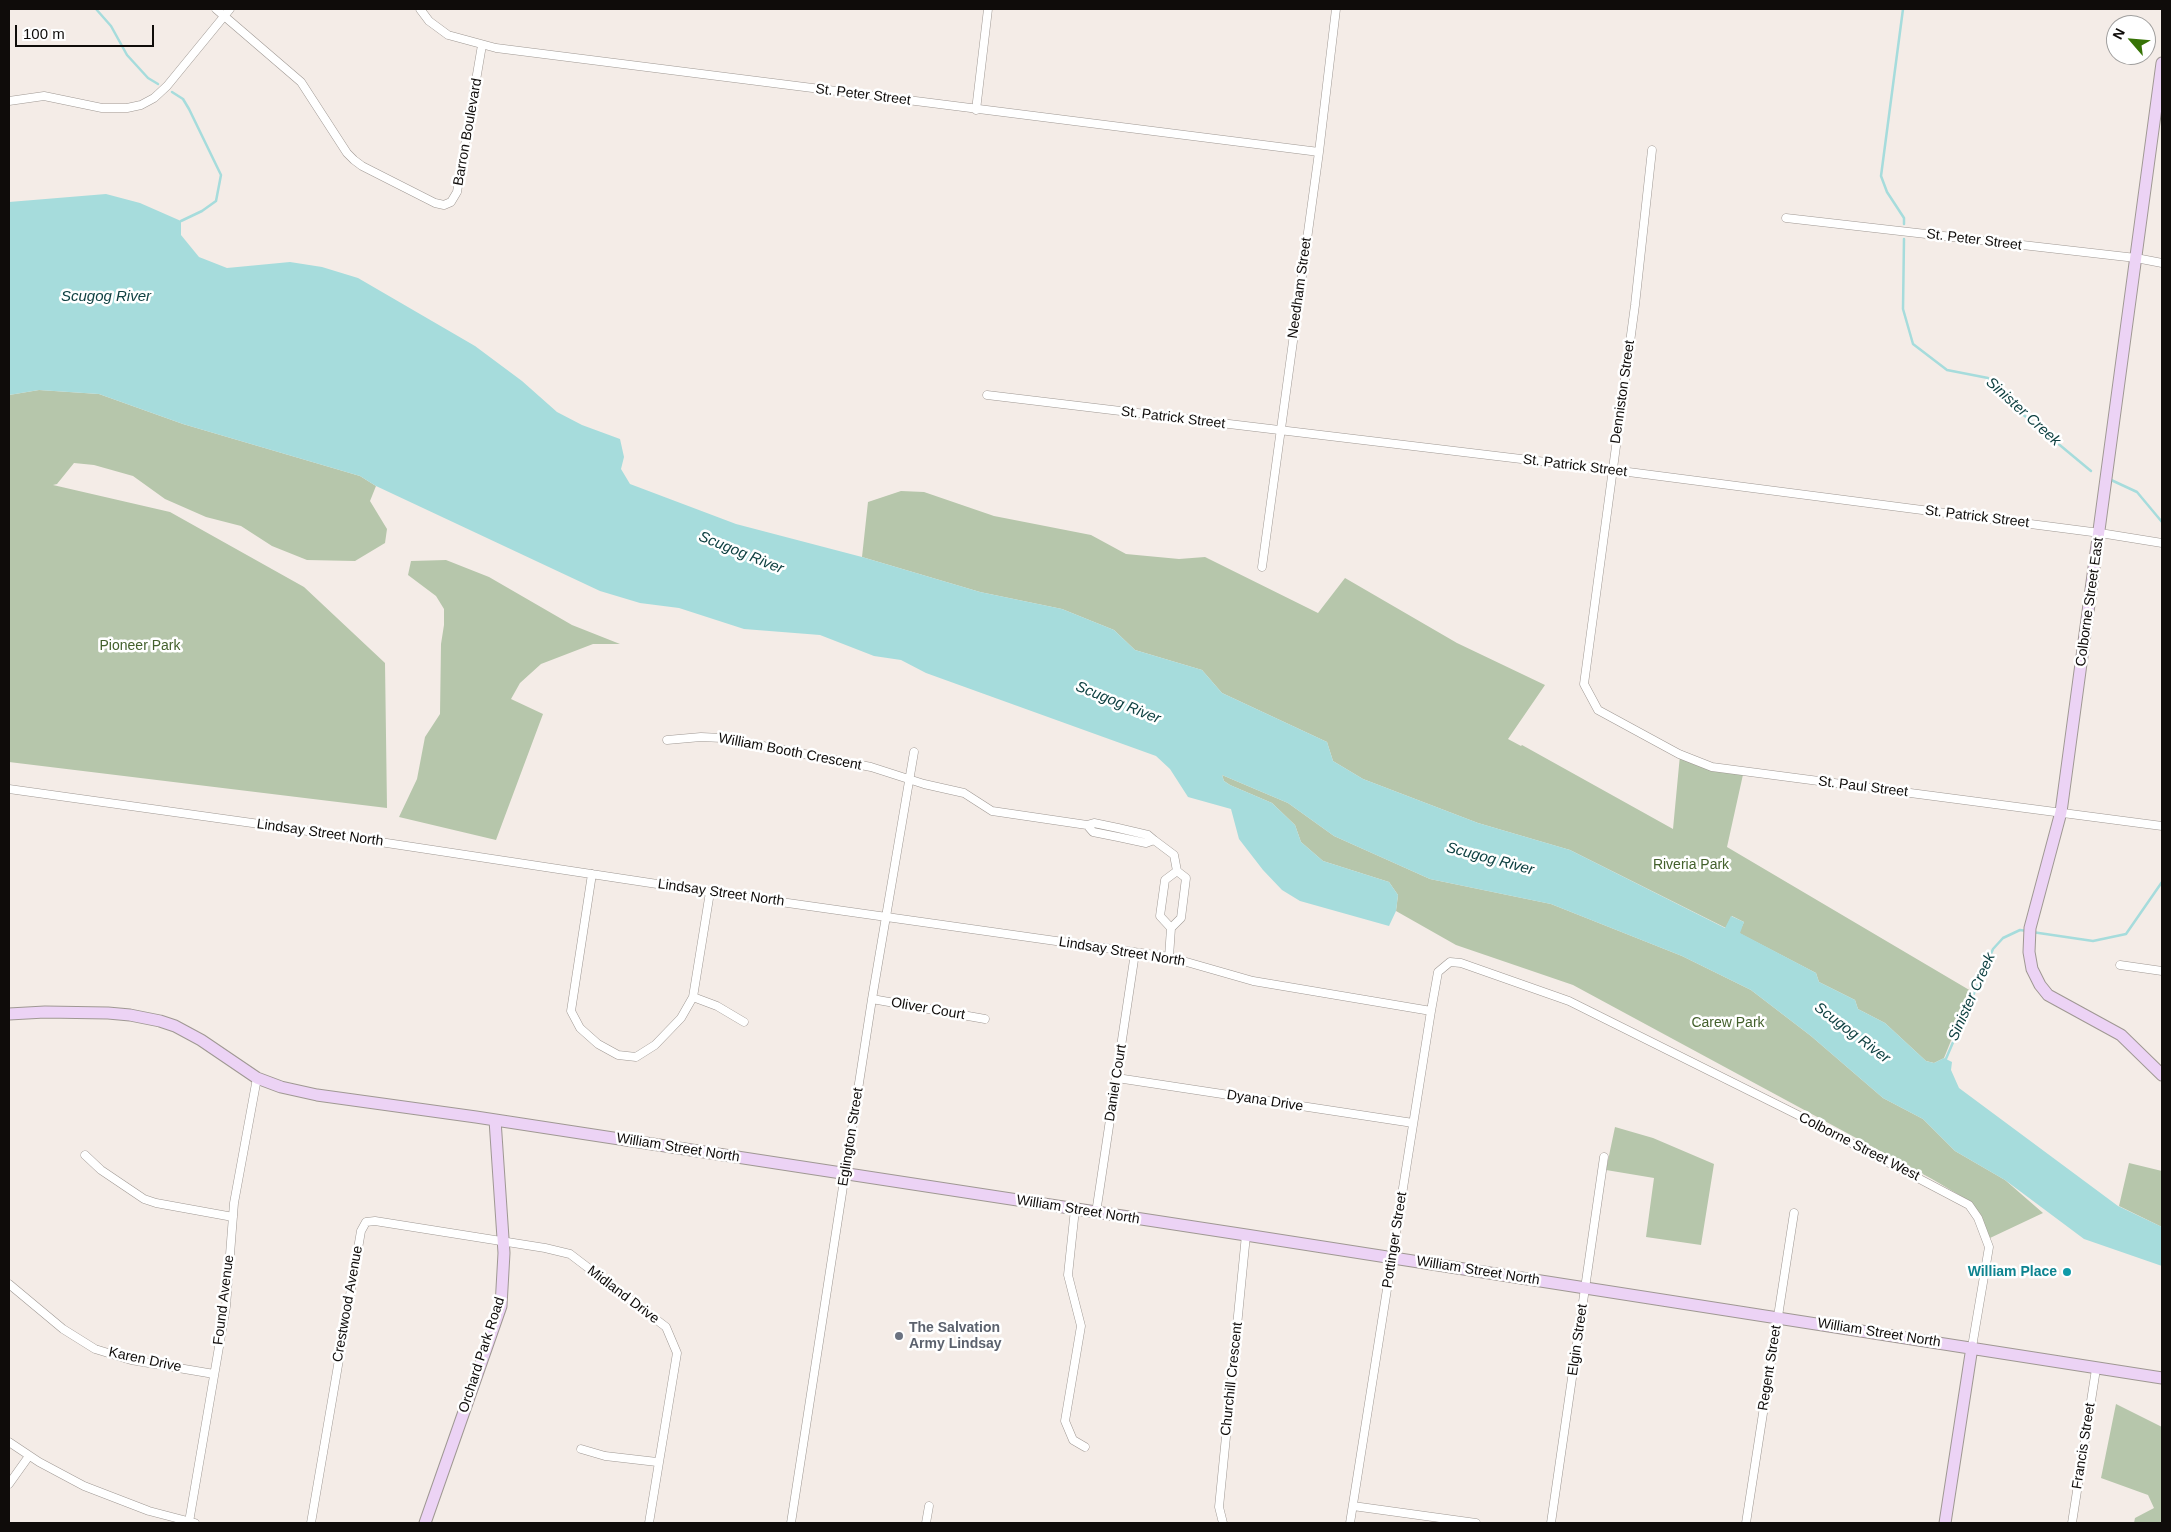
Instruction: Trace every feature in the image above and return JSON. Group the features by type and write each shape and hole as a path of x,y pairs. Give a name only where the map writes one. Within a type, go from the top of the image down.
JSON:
{"street":[{"name":"Barron Boulevard","path":"216,9 227,12 301,82 347,153 354,160 362,166 435,203 444,205 451,202 458,192 482,45"},
{"name":"St. Peter Street","path":"420,9 429,21 448,35 482,45 976,110 1319,152"},
{"path":"976,110 988,9"},
{"name":"Needham Street","path":"1262,568 1319,152 1336,9"},
{"path":"9,101 44,96 102,108 141,106 154,98 167,86 227,12"},
{"name":"Colborne Street East","path":"2162,63 2061,812 2030,932 2031,966 2042,988 2054,999 2125,1038 2162,1075"},
{"name":"Denniston Street","path":"1588,692 1584,684 1613,470 1652,150"},
{"name":"St. Peter Street","path":"1786,218 2136,258 2162,263"},
{"name":"St. Patrick Street","path":"987,395 1280,432 1613,470 2100,533 2162,543"},
{"name":"St. Paul Street","path":"1588,692 1598,710 1679,754 1712,767 2162,826"},
{"name":"William Booth Crescent","path":"667,740 701,737 727,739 871,768 964,793 992,810 1087,825"},
{"name":"Eglington Street","path":"791,1523 872,999 911,780 914,752"},
{"name":"Lindsay Street North","path":"9,789 1169,957 1253,981 1431,1010"},
{"path":"1154,840 1146,843 1093,832 1087,825 1094,823 1148,835 1174,856 1176,871 1186,878 1181,918 1171,928 1169,957"},
{"path":"1118,828 1118,837"},
{"path":"1171,928 1160,916 1165,880 1176,871"},
{"path":"592,874 571,1011 580,1028 598,1044 618,1055 636,1057 656,1046 681,1018 693,997 710,892"},
{"name":"Daniel Court","path":"1096,1213 1135,953"},
{"name":"Pottinger Street","path":"1350,1523 1431,1010 1438,972 1450,962"},
{"name":"Colborne Street West","path":"1450,962 1461,963 1569,1001 1805,1118 1969,1206 1978,1218 1989,1247 1945,1523"},
{"path":"2120,965 2162,971"},
{"path":"693,997 717,1006 744,1022"},
{"name":"Oliver Court","path":"872,999 984,1019"},
{"name":"William Street North","path":"9,1014 108,1013 160,1021 175,1026 201,1040 257,1078 280,1087 317,1095 845,1173 2162,1378"},
{"name":"Found Avenue","path":"192,1522 226,1306 233,1217 257,1078"},
{"name":"Dyana Drive","path":"1117,1078 1413,1123"},
{"name":"Orchard Park Road","path":"425,1523 501,1306 503,1241 495,1120"},
{"path":"85,1155 100,1170 144,1199 156,1203 233,1217"},
{"name":"Elgin Street","path":"1551,1523 1604,1157"},
{"path":"1075,1210 1068,1275 1081,1326 1065,1421 1073,1440 1085,1447"},
{"name":"Regent Street","path":"1746,1523 1794,1213"},
{"name":"Crestwood Avenue","path":"311,1523 361,1231 366,1222 376,1221 503,1241"},
{"name":"Churchill Crescent","path":"1223,1523 1219,1507 1246,1235"},
{"name":"Midland Drive","path":"503,1241 570,1254 666,1327 677,1353 649,1523"},
{"name":"Karen Drive","path":"9,1284 63,1329 95,1349 131,1360 214,1374"},
{"name":"Francis Street","path":"2072,1523 2096,1369"},
{"path":"9,1442 29,1456 84,1486 149,1511 192,1522"},
{"path":"581,1449 605,1456 658,1462"},
{"path":"9,1484 29,1456"},
{"path":"926,1523 929,1506"},
{"path":"1353,1506 1476,1523"}],"green space":[{"name":"Pioneer Park","path":"39,390 99,394 183,424 360,476 376,486 370,501 387,529 385,543 355,561 307,560 272,546 241,526 206,517 165,499 133,476 94,465 74,463 57,484 53,485 170,512 304,587 385,663 387,808 9,762 9,395"},
{"name":"Riveria Park","path":"901,491 924,492 994,516 1091,535 1126,554 1179,559 1205,557 1318,613 1345,578 1457,643 1545,685 1508,739 1673,829 1680,755 1720,767 1744,770 1727,847 1971,991 1944,1058 1934,1063 1926,1061 1885,1023 1858,1009 1855,1000 1819,982 1816,973 1739,933 1744,922 1732,916 1726,928 1570,850 1478,823 1363,779 1333,761 1327,742 1222,693 1202,670 1135,650 1114,630 1062,609 980,592 862,557 868,502"},
{"path":"446,560 489,577 572,625 620,644 593,644 541,664 520,683 511,699 543,714 496,840 399,817 417,779 425,737 440,714 441,644 444,625 444,609 436,596 408,575 411,561"},
{"name":"Carew Park","path":"1222,775 1288,803 1334,836 1430,879 1551,904 1682,956 1751,990 1811,1036 1883,1098 1923,1119 1955,1151 2005,1180 2043,1213 1990,1238 1971,1202 1932,1179 1573,985 1456,945 1396,911 1398,895 1389,882 1323,861 1301,842 1295,825 1272,803 1230,785 1224,781"},
{"path":"1615,1127 1653,1138 1714,1164 1701,1245 1646,1237 1654,1178 1606,1170"},
{"path":"2129,1163 2162,1171 2162,1227 2119,1206"},
{"path":"2116,1404 2162,1427 2162,1523 2134,1523 2135,1518 2154,1508 2148,1495 2101,1478"}],"water":[{"name":"Scugog River","path":"106,194 140,203 181,221 181,235 199,257 227,268 290,262 322,267 358,278 475,346 522,381 557,412 582,425 620,439 624,457 621,469 630,484 736,524 862,557 980,592 1062,609 1114,630 1135,650 1202,670 1222,693 1327,742 1333,761 1363,779 1478,823 1570,850 1725,928 1731,916 1744,922 1740,933 1816,973 1819,982 1855,1000 1858,1009 1885,1023 1926,1061 1934,1063 1944,1058 1952,1062 1951,1070 1959,1088 2118,1206 2162,1227 2162,1266 2084,1239 2005,1180 1955,1151 1923,1119 1883,1098 1811,1036 1751,990 1682,956 1551,904 1430,879 1334,836 1288,803 1222,775 1224,781 1230,785 1272,803 1295,825 1301,842 1323,861 1389,882 1398,895 1396,911 1389,926 1300,901 1282,890 1263,870 1239,839 1231,809 1188,797 1170,769 1156,756 926,673 901,660 874,656 820,635 744,629 679,608 640,603 600,591 376,486 360,476 183,424 99,394 39,390 9,395 9,202"}],"waterway":[{"path":"96,9 111,26 127,55 148,78 158,84"},
{"name":"Sinister Creek","path":"1903,9 1881,176 1887,192 1904,218 1904,224"},
{"path":"172,92 183,99 189,109 221,175 216,201 202,211 181,221"},
{"name":"Sinister Creek","path":"1904,239 1903,309 1913,344 1947,370 1988,378 2008,402 2091,471"},
{"name":"Sinister Creek","path":"2109,479 2137,492 2162,522"},
{"name":"Sinister Creek","path":"2032,932 2093,941 2126,934 2162,882"},
{"name":"Sinister Creek","path":"1945,1061 1993,949 2003,938 2020,930 2027,931"}],"place":[{"name":"William Place","path":"2067,1272"},
{"name":"The Salvation Army Lindsay","path":"899,1336"}]}
